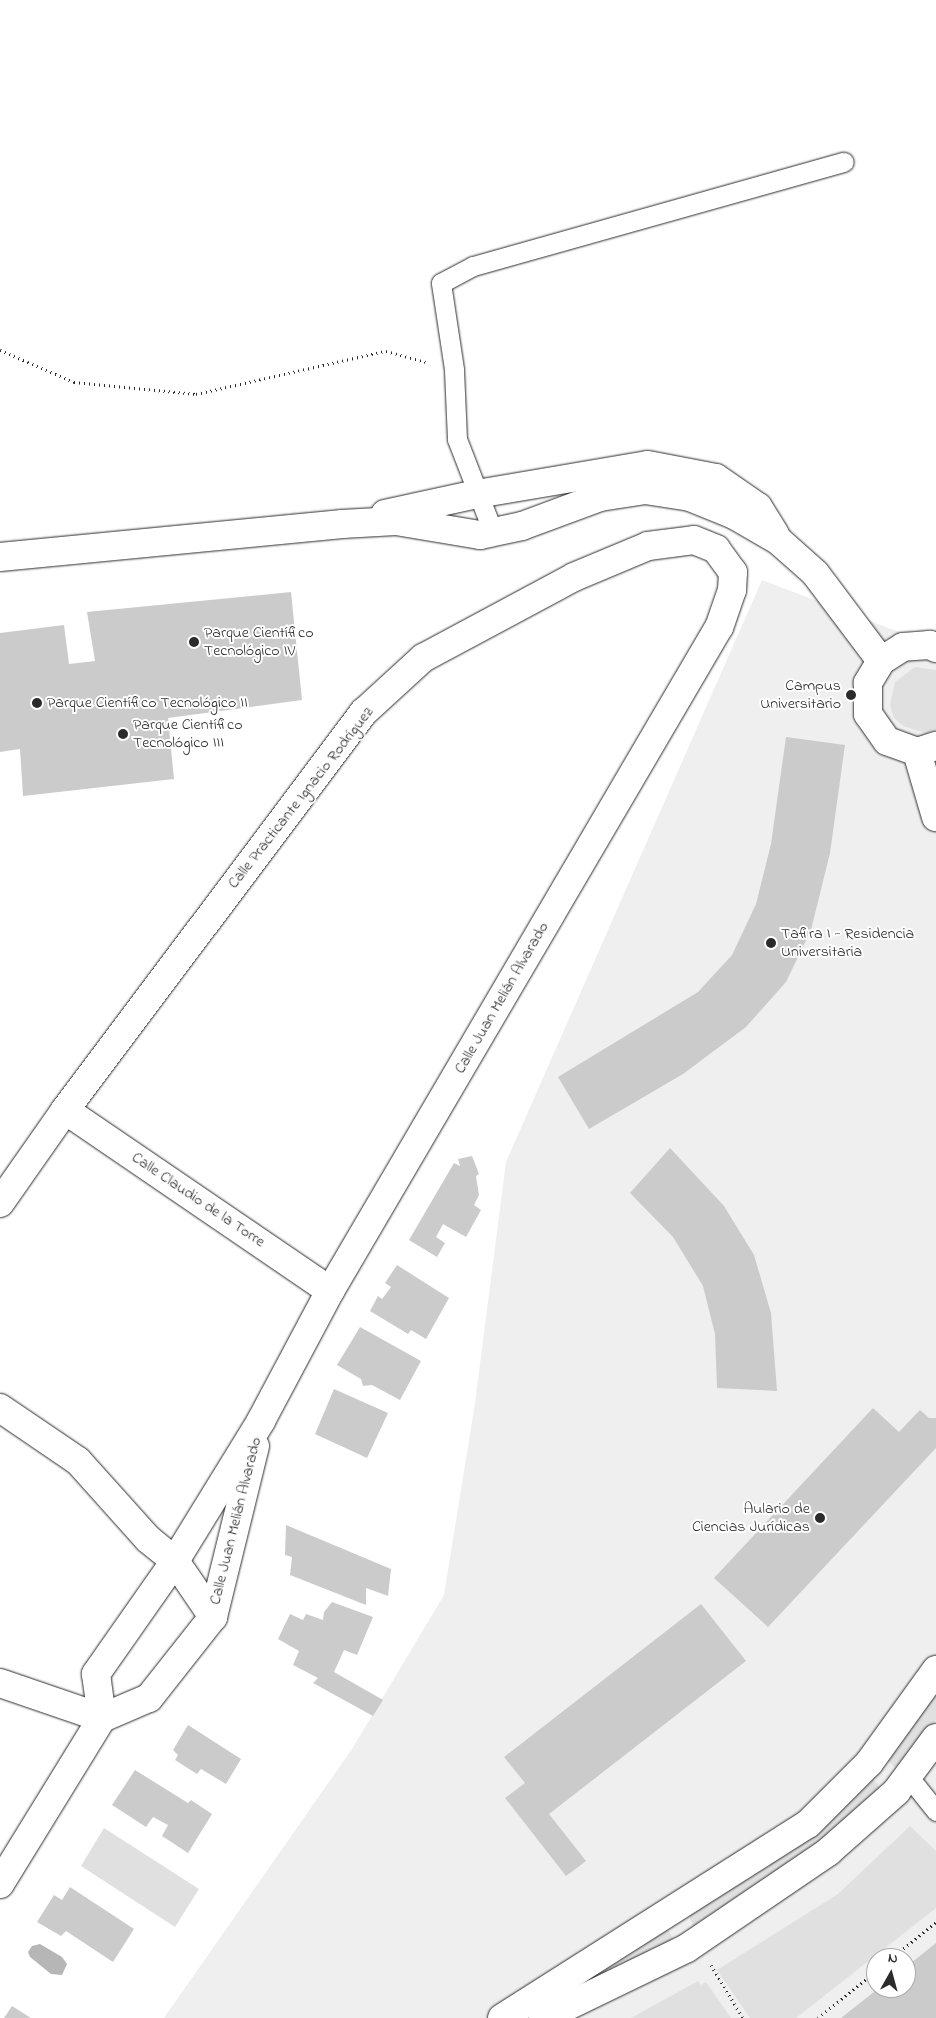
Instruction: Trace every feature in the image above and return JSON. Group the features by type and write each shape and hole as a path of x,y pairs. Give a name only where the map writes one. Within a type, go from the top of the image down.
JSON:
{"street":[{"path":"342,524 477,494 648,465 716,478 758,507 779,541"},
{"path":"0,558 342,524 396,521 480,535 522,526 600,497 645,490 690,497 734,515 779,541 815,573 881,661"},
{"name":"Calle Practicante Ignacio Rodríguez","path":"0,1204 65,1110 364,712 423,658 574,577 648,546 694,540 716,549 733,572"},
{"name":"Calle Juan Melián Alvarado","path":"261,1421 212,1617 149,1698 102,1718 96,1674 174,1561 261,1421 330,1291 719,627 732,590 733,572"},
{"path":"936,648 903,647 881,661 868,682 868,714 886,741 926,749 936,817"},
{"name":"Calle Claudio de la Torre","path":"65,1110 330,1291"},
{"path":"0,1408 78,1461 148,1539 174,1561 212,1617"},
{"path":"502,2018 808,1824 869,1763 936,1670"},
{"path":"0,1683 102,1718 0,1884"},
{"path":"543,2018 697,1942 828,1852 896,1792 936,1738"}],"lane":[{"path":"493,532 477,494 458,439 454,369 441,283 473,266 844,162"},
{"path":"908,1776 936,1812"}],"path":[{"path":"0,350 74,382 196,394 386,351 454,369"},
{"path":"904,1948 936,1922"},
{"path":"697,1942 743,2018"},
{"path":"818,2018 866,1979"}],"shaded area":[{"path":"762,580 936,646 936,2018 164,2018 352,1749 444,1595 475,1403 506,1162"},
{"path":"915,667 936,670 936,730 926,733 903,726 894,718 890,705 895,682"},
{"path":"936,1689 936,1720 896,1768 884,1757"},
{"path":"868,1775 880,1787 817,1846 694,1927 687,1912"},
{"path":"910,1826 936,1851 936,1908 885,1948 866,1948 866,1963 796,2018 750,2018 717,1970 838,1894"},
{"path":"104,1828 199,1889 175,1927 81,1866"},
{"path":"665,1925 674,1940 534,2018 509,2018"},
{"path":"40,1944 62,1957 67,1964 62,1975 51,1974 30,1957 28,1952 32,1946"},
{"path":"698,1981 701,1985 706,1982 731,2018 631,2018"}],"building":[{"path":"291,592 302,700 168,718 174,779 23,796 20,749 0,752 0,633 64,625 69,664 95,661 87,612"},
{"name":"Tafira I - Residencia Universitaria","path":"786,737 845,745 830,853 811,930 786,982 746,1027 683,1074 589,1129 558,1077 698,992 732,955 756,904 771,844"},
{"path":"670,1148 724,1206 754,1255 771,1313 777,1391 717,1388 715,1334 703,1286 673,1237 630,1193"},
{"path":"472,1156 479,1174 476,1176 479,1195 474,1205 481,1210 466,1237 443,1224 436,1237 445,1243 437,1257 409,1240 454,1163 460,1166 458,1159"},
{"path":"397,1265 449,1298 426,1339 411,1330 408,1334 370,1311 378,1296 382,1299 391,1287 385,1283"},
{"path":"360,1327 421,1361 400,1400 372,1385 363,1386 361,1379 337,1365"},
{"path":"334,1389 388,1413 367,1458 315,1434"},
{"name":"Aulario de Ciencias Jurídicas","path":"873,1408 899,1432 920,1410 929,1418 936,1418 936,1448 768,1627 714,1578"},
{"path":"286,1525 391,1569 388,1596 366,1588 366,1605 290,1575 292,1557 285,1555"},
{"path":"332,1602 373,1617 357,1655 344,1650 334,1672 383,1700 373,1716 313,1683 318,1678 293,1665 299,1651 278,1639 290,1614 303,1620 306,1614 323,1620 324,1612"},
{"path":"701,1604 746,1661 549,1814 586,1861 566,1876 505,1798 525,1783 504,1757"},
{"path":"188,1725 241,1759 226,1784 201,1769 197,1774 175,1760 178,1755 173,1750"},
{"path":"135,1770 188,1803 191,1800 212,1814 188,1853 162,1836 168,1825 153,1817 146,1827 112,1805"},
{"path":"70,1887 134,1929 113,1962 66,1931 61,1936 37,1922 54,1895 62,1900"},
{"path":"936,1943 936,2018 841,2018 866,1998 916,1998 916,1959"},
{"path":"12,2006 31,2018 4,2018"}],"place":[{"name":"Parque Científico Tecnológico IV","path":"194,642"},
{"name":"Campus Universitario","path":"851,695"},
{"name":"Parque Científico Tecnológico II","path":"37,703"},
{"name":"Parque Científico Tecnológico III","path":"123,734"},
{"name":"Tafira I - Residencia Universitaria","path":"771,943"},
{"name":"Aulario de Ciencias Jurídicas","path":"820,1518"}]}
